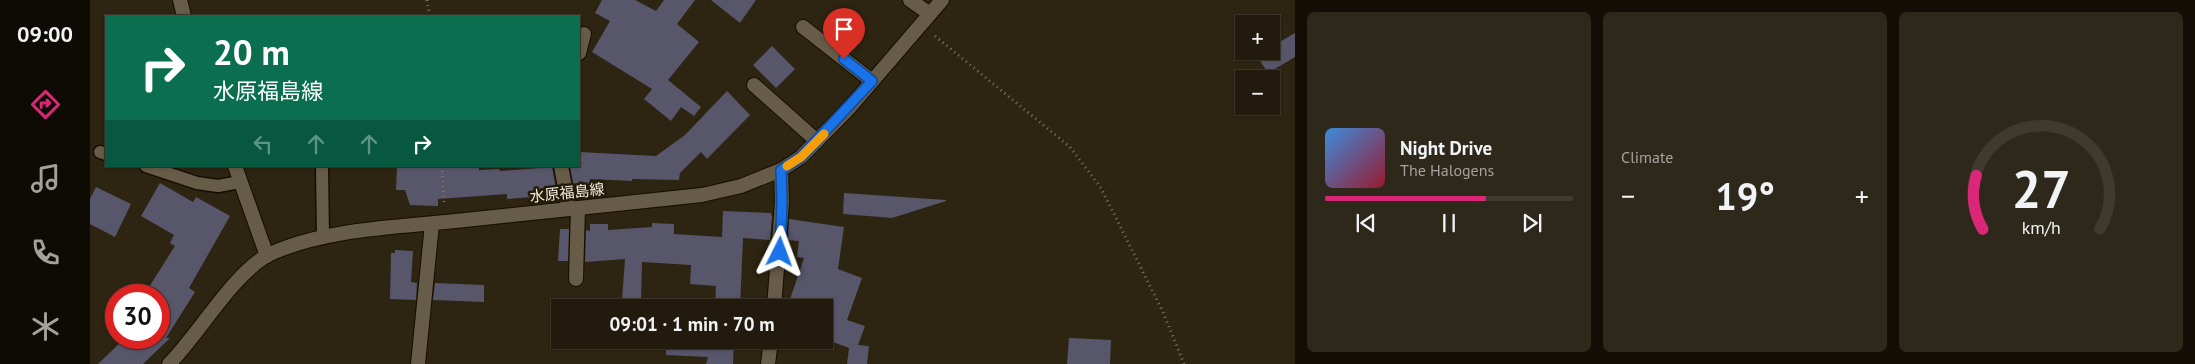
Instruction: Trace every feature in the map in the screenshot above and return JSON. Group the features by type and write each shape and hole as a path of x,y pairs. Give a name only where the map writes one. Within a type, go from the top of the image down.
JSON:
{"main road":[{"path":"180,0 184,15"},
{"path":"910,0 926,19"},
{"name":"水原福島線","path":"169,364 243,276 267,256 323,238 381,228 702,195 741,186 781,170 801,157 817,141 942,0"},
{"path":"802,27 872,81"},
{"path":"580,49 584,34"},
{"path":"754,85 817,141"},
{"path":"235,167 267,256"},
{"path":"561,167 574,209 576,279"},
{"path":"775,299 782,202 781,170"},
{"path":"418,364 439,223"},
{"path":"768,364 770,349"}],"lane":[{"path":"149,167 197,182 218,186 240,182"},
{"path":"322,167 323,238"}],"path":[{"path":"427,0 430,15"},
{"path":"926,19 1070,147 1101,188 1163,312 1184,364"},
{"path":"439,223 442,167"}],"building":[{"path":"602,0 635,0 656,11 664,0 695,0 677,24 699,42 668,80 701,107 694,116 681,107 671,121 644,99 652,89 592,52 610,21 595,13"},
{"path":"711,0 756,0 740,23"},
{"path":"1295,33 1295,57 1273,70 1266,70 1260,60 1280,60 1280,42"},
{"path":"772,46 795,69 776,88 753,65"},
{"path":"727,91 750,115 707,159 701,152 680,173 679,180 632,179 632,181 590,179 591,191 575,193 570,167 580,167 580,152 656,156 685,135"},
{"path":"397,167 479,167 479,170 499,169 500,171 552,167 557,195 531,192 531,197 507,199 507,194 438,199 438,206 410,205 405,190 396,190"},
{"path":"160,183 193,202 196,197 230,216 189,288 195,292 170,332 170,284 151,284 175,246 170,243 174,235 141,216"},
{"path":"96,187 131,204 115,237 90,224 90,199"},
{"path":"844,193 946,201 892,218 843,214"},
{"path":"723,211 771,213 770,240 743,238 740,299 715,299 716,286 690,284 691,265 642,262 641,299 622,299 625,259 585,262 586,230 590,231 590,224 608,224 608,230 652,227 652,223 674,224 674,234 722,237"},
{"path":"789,219 844,227 838,269 862,278 847,320 865,326 858,345 869,346 867,364 847,364 849,348 833,342 833,299 790,299 804,258 797,257 799,241 788,240"},
{"path":"560,229 569,229 568,261 558,261"},
{"path":"395,250 413,251 411,282 417,283 416,300 390,299 391,253 395,253"},
{"path":"435,283 484,285 484,302 433,300"},
{"path":"1069,338 1111,340 1110,364 1067,364"},
{"path":"114,349 159,349 143,364 98,364"},
{"path":"666,349 734,349 733,364 706,364 708,357 666,355"}],"slow traffic":[{"path":"787,166 801,157 824,134"}],"route":[{"path":"780,252 781,170 801,157 850,107 872,81 844,59"}]}
